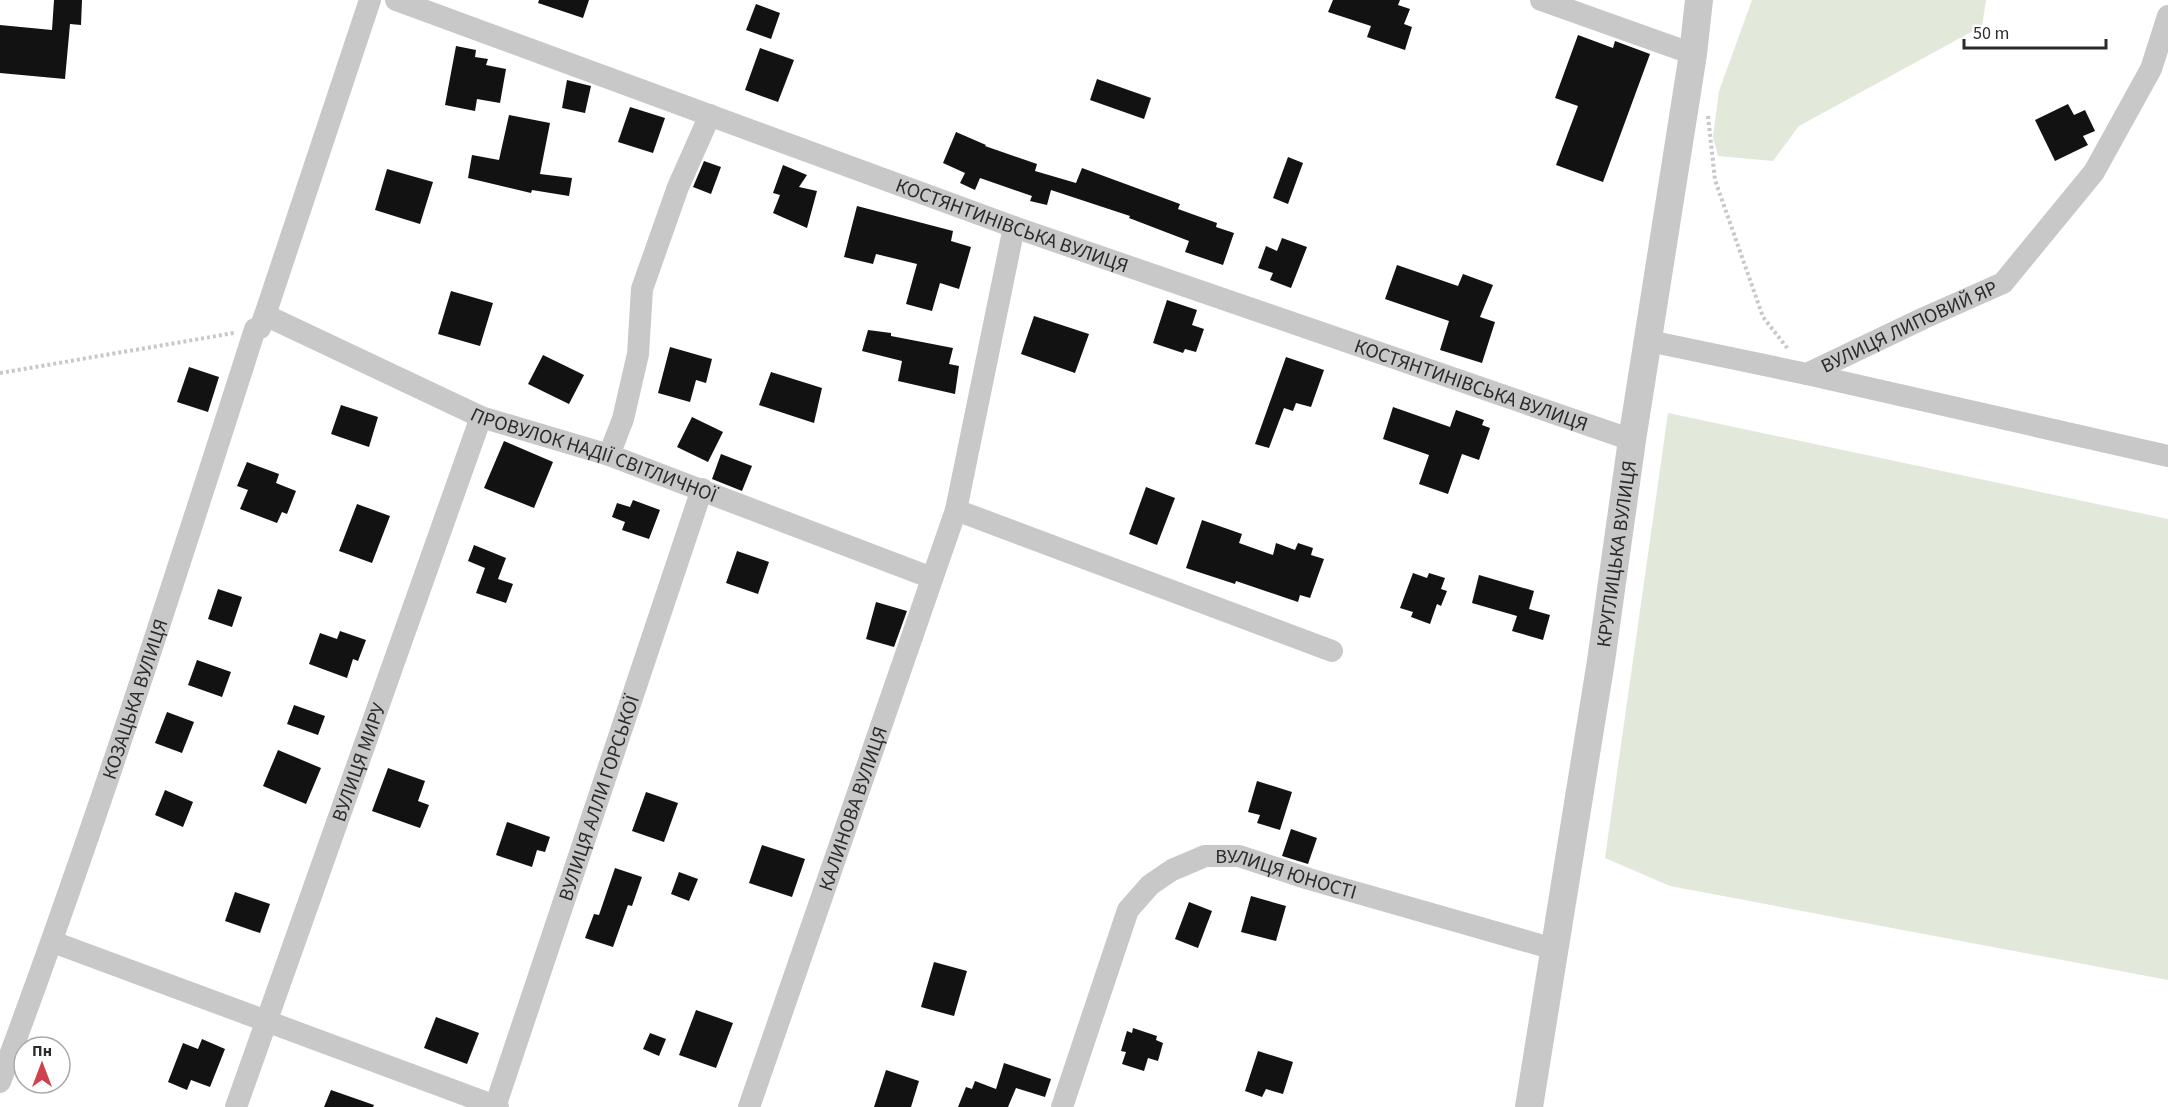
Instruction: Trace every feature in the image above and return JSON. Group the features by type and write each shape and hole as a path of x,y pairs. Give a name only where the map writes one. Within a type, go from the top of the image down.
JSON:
{"street":[{"name":"КОЗАЦЬКА ВУЛИЦЯ","path":"0,1082 53,942 141,685 260,322 370,0"},
{"name":"КОСТЯНТИНІВСЬКА ВУЛИЦЯ","path":"396,0 1014,226 1632,440"},
{"path":"1540,0 1693,54"},
{"name":"КРУГЛИЦЬКА ВУЛИЦЯ","path":"1529,1107 1601,661 1632,440 1693,54 1699,0"},
{"name":"ВУЛИЦЯ ЛИПОВИЙ ЯР","path":"1649,341 1806,374 2003,283 2094,172 2151,69 2168,16"},
{"path":"609,455 623,419 638,354 642,289 678,187 710,115"},
{"name":"КАЛИНОВА ВУЛИЦЯ","path":"748,1107 956,510 1014,226"},
{"name":"ПРОВУЛОК НАДІЇ СВІТЛИЧНОЇ","path":"260,322 481,417 609,455 932,578"},
{"path":"1806,374 2168,456"},
{"name":"ВУЛИЦЯ МИРУ","path":"236,1107 481,417"},
{"name":"ВУЛИЦЯ АЛЛИ ГОРСЬКОЇ","path":"496,1107 702,489"},
{"path":"956,510 1332,651"},
{"name":"ВУЛИЦЯ ЮНОСТІ","path":"1062,1107 1128,910 1150,885 1172,870 1205,856 1239,856 1320,882 1554,949"},
{"path":"53,942 496,1107"}],"path":[{"path":"1707,110 1715,180 1763,317 1806,374"},
{"path":"0,373 260,322"}],"shaded area":[{"path":"1752,0 1986,0 1982,26 1799,126 1773,161 1718,156 1713,137 1719,91"},
{"path":"1668,413 2168,519 2168,980 1670,886 1605,858"}],"building":[{"path":"54,0 82,0 81,25 70,24 65,79 0,73 0,25 52,30"},
{"path":"539,0 589,0 583,18 538,3"},
{"path":"1333,0 1400,0 1398,5 1410,9 1404,24 1412,27 1405,50 1367,37 1371,26 1328,12"},
{"path":"756,4 780,13 771,39 746,30"},
{"path":"1578,35 1613,48 1615,41 1650,54 1603,182 1556,165 1578,106 1555,98"},
{"path":"456,46 476,50 475,57 488,59 486,65 506,69 500,103 477,99 475,111 445,105"},
{"path":"760,48 794,60 778,102 745,90"},
{"path":"1097,79 1151,98 1144,119 1090,100"},
{"path":"567,80 591,86 585,113 562,108"},
{"path":"2068,104 2074,115 2085,110 2095,131 2083,136 2088,145 2055,161 2035,120"},
{"path":"630,107 665,118 653,153 618,142"},
{"path":"509,115 550,123 540,174 572,178 569,196 532,190 531,193 468,178 472,155 499,160"},
{"path":"956,132 985,146 1037,164 1035,171 1076,183 1082,168 1180,204 1178,209 1217,223 1216,227 1234,233 1223,265 1185,252 1189,241 1129,218 1130,216 1051,190 1047,205 1030,201 1032,196 980,178 975,190 960,183 965,173 943,163"},
{"path":"1288,157 1303,163 1288,204 1273,198"},
{"path":"704,161 721,167 711,194 693,187"},
{"path":"783,165 807,175 799,187 817,191 807,228 773,213 780,195 773,193"},
{"path":"387,169 433,182 420,224 375,210"},
{"path":"857,206 953,231 951,241 971,247 959,289 940,283 932,311 906,304 917,264 876,254 873,264 844,257"},
{"path":"1282,238 1307,247 1291,288 1270,280 1273,273 1258,268 1266,246 1277,251"},
{"path":"1397,265 1458,286 1463,274 1493,285 1480,317 1495,322 1482,363 1440,350 1449,321 1385,299"},
{"path":"451,291 493,303 480,346 438,334"},
{"path":"1167,300 1197,310 1192,325 1204,329 1196,352 1185,349 1183,353 1153,343"},
{"path":"1034,316 1089,334 1075,373 1021,354"},
{"path":"868,330 891,333 891,336 953,348 949,364 959,366 955,394 898,381 902,361 862,351"},
{"path":"670,347 712,359 706,383 696,380 690,402 658,393"},
{"path":"543,355 584,375 569,404 528,384"},
{"path":"1286,357 1324,370 1311,407 1296,403 1293,411 1284,408 1269,448 1255,444"},
{"path":"189,367 219,377 208,412 177,402"},
{"path":"771,372 822,388 814,423 759,405"},
{"path":"341,405 378,417 369,447 331,434"},
{"path":"1393,407 1450,427 1456,410 1484,420 1482,425 1490,428 1479,460 1462,454 1448,494 1419,484 1429,455 1383,439"},
{"path":"692,417 723,432 708,462 677,447"},
{"path":"504,441 553,462 534,508 484,488"},
{"path":"721,454 752,466 742,491 712,479"},
{"path":"247,462 279,474 276,483 296,491 287,514 282,512 277,523 240,509 248,490 237,486"},
{"path":"1146,487 1175,498 1157,545 1129,534"},
{"path":"633,500 660,510 649,539 622,530 625,522 612,517 617,503 630,507"},
{"path":"357,504 390,516 372,563 339,551"},
{"path":"1202,520 1242,534 1239,543 1273,555 1276,543 1295,550 1298,543 1313,548 1311,555 1324,559 1310,598 1300,595 1298,602 1236,581 1235,584 1186,568"},
{"path":"474,545 506,558 498,579 513,584 506,603 476,593 485,568 468,561"},
{"path":"737,551 769,562 758,594 726,583"},
{"path":"1413,573 1427,578 1429,573 1445,578 1441,589 1447,591 1441,606 1437,604 1430,624 1411,617 1413,612 1400,608"},
{"path":"1479,575 1534,591 1529,609 1550,615 1543,640 1512,631 1517,616 1472,603"},
{"path":"218,589 242,597 232,627 208,619"},
{"path":"876,602 907,611 894,647 866,639"},
{"path":"340,631 366,640 358,661 353,659 347,678 309,664 320,633 337,639"},
{"path":"197,660 231,672 222,697 188,685"},
{"path":"294,705 325,716 318,735 287,724"},
{"path":"167,712 194,722 182,753 155,743"},
{"path":"278,750 321,768 306,804 263,786"},
{"path":"388,768 425,781 418,801 429,805 420,828 372,811"},
{"path":"1257,781 1292,792 1280,830 1257,823 1260,815 1248,812"},
{"path":"165,790 193,802 183,827 155,815"},
{"path":"646,792 678,803 664,842 632,831"},
{"path":"507,822 550,837 545,852 537,850 532,867 496,855"},
{"path":"1291,829 1317,838 1308,864 1282,856"},
{"path":"762,845 805,859 792,897 749,883"},
{"path":"615,868 642,877 632,906 628,905 613,947 585,938 594,914 599,915"},
{"path":"679,872 698,879 689,901 671,894"},
{"path":"235,892 270,904 260,933 225,921"},
{"path":"1251,896 1286,906 1276,941 1241,932"},
{"path":"1189,902 1212,911 1198,948 1175,939"},
{"path":"934,962 967,971 954,1016 921,1007"},
{"path":"696,1010 733,1023 716,1068 679,1055"},
{"path":"436,1017 479,1033 467,1064 424,1048"},
{"path":"1133,1028 1157,1036 1156,1040 1163,1043 1158,1061 1148,1058 1144,1071 1122,1064 1126,1052 1121,1051 1127,1031 1132,1033"},
{"path":"650,1033 666,1039 659,1056 643,1049"},
{"path":"202,1039 225,1049 210,1087 191,1080 187,1090 168,1082 183,1043 198,1049"},
{"path":"1258,1051 1293,1062 1283,1094 1266,1089 1262,1097 1245,1091"},
{"path":"1004,1063 1051,1079 1045,1097 1016,1088 1008,1107 958,1107 966,1087 972,1089 975,1081 996,1089"},
{"path":"886,1070 919,1081 911,1107 874,1107"},
{"path":"331,1090 374,1105 373,1107 324,1107"}]}
